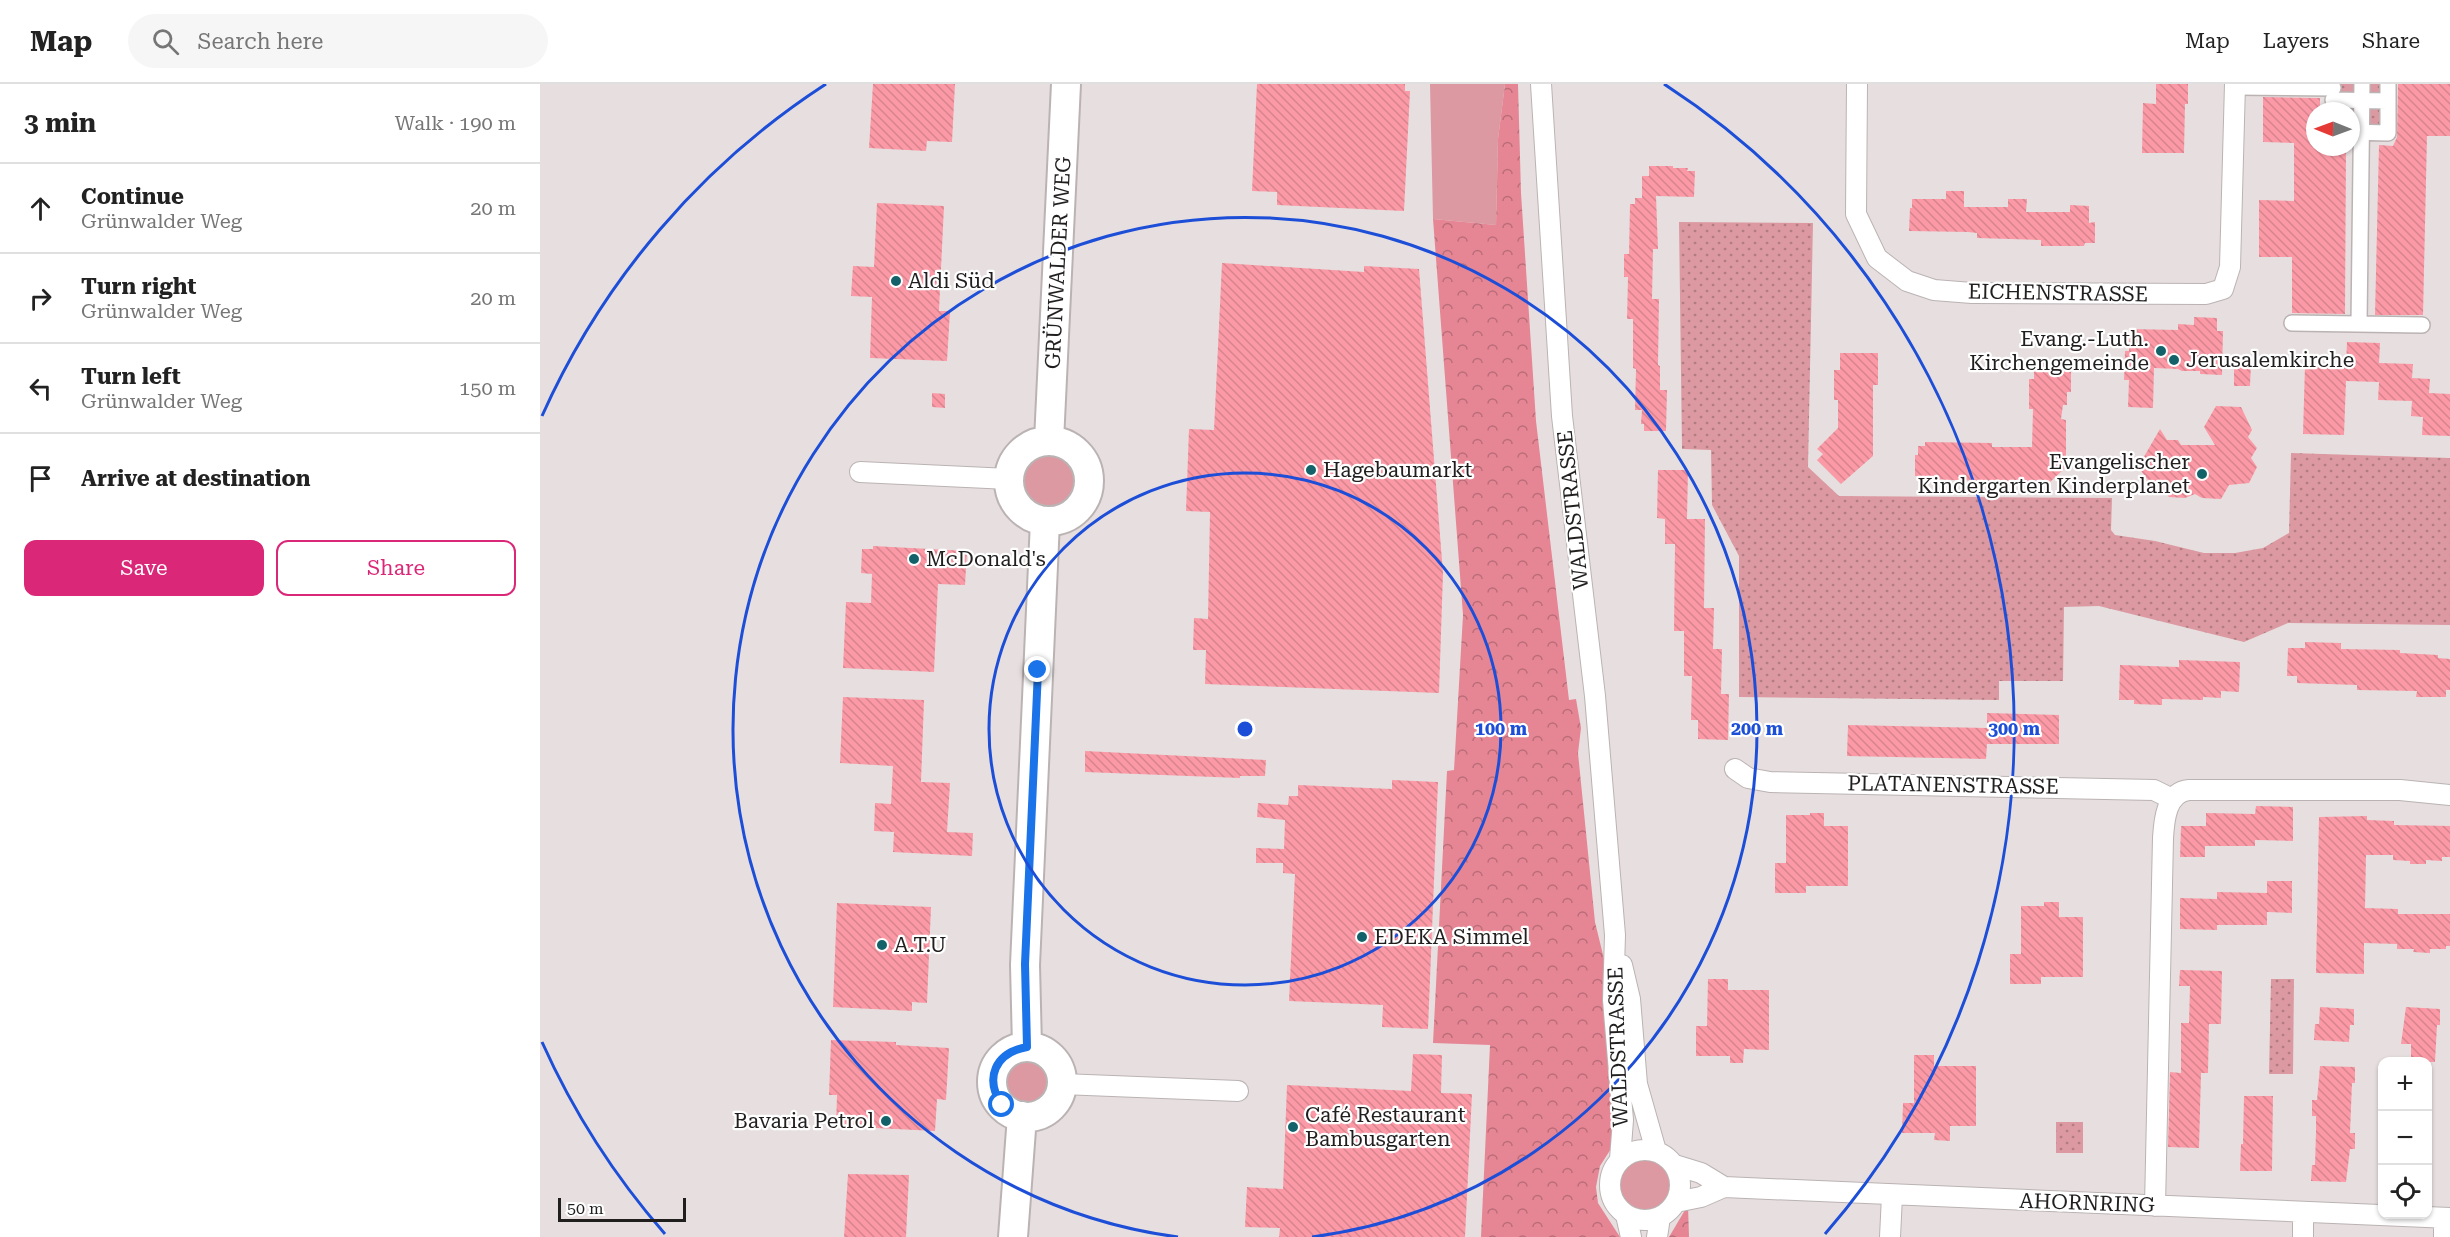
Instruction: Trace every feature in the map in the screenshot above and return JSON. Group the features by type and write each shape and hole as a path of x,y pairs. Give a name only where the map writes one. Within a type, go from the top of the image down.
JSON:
{"main road":[{"name":"GRÜNWALDER WEG","path":"1049,441 1066,84"},
{"path":"1049,441 1073,450 1082,459 1089,482 1087,493 1075,511 1066,518 1045,521 1023,512 1010,491 1009,479 1020,453 1029,447 1049,441"},
{"path":"1027,1047 1025,964 1045,521"},
{"path":"1027,1047 1038,1048 1056,1062 1062,1084 1060,1095 1045,1112 1033,1116 1022,1116 1011,1113 1002,1105 996,1096 993,1081 996,1067 1004,1056 1014,1049 1027,1047"},
{"path":"1013,1237 1022,1116"}],"street":[{"name":"WALDSTRASSE","path":"1541,84 1562,416 1595,696 1616,936 1630,999 1637,1084 1656,1151 1637,1150 1620,1159 1612,1170 1609,1182 1611,1195 1617,1207 1626,1215 1631,1237"},
{"name":"EICHENSTRASSE","path":"1857,84 1856,214 1877,258 1907,281 1934,290 2026,294 2206,294 2223,289 2230,267 2235,85 2362,100 2388,100"},
{"path":"2360,111 2362,84"},
{"path":"2360,132 2388,133 2388,84"},
{"path":"2356,156 2359,324"},
{"path":"2292,323 2422,325"},
{"path":"860,472 1009,479"},
{"name":"PLATANENSTRASSE","path":"1735,768 1748,778 1770,782 2154,790 2172,799"},
{"path":"2155,1206 2163,838 2164,818 2172,799 2184,790 2400,790 2450,795"},
{"name":"WALDSTRASSE","path":"1616,936 1613,1000 1623,1120 1620,1159"},
{"path":"1062,1084 1238,1091"},
{"path":"1626,1215 1637,1220 1649,1220 1669,1211 1676,1202 1681,1184 1675,1165 1667,1156 1656,1151"},
{"name":"AHORNRING","path":"1675,1165 1701,1173 1724,1187"},
{"name":"AHORNRING","path":"1676,1202 1701,1197 1724,1187 2303,1212 2446,1224"},
{"path":"1890,1237 1892,1196"},
{"path":"2302,1237 2303,1212"},
{"path":"1657,1237 1660,1217"}],"shaded area":[{"path":"1430,84 1505,84 1498,139 1496,225 1433,219"},
{"path":"2337,84 2382,84 2381,128 2360,128 2360,102 2337,102"},
{"path":"1679,222 1813,223 1808,467 1839,496 2112,498 2111,530 2115,535 2155,541 2204,553 2235,553 2263,548 2289,533 2291,453 2450,458 2450,625 2288,623 2244,642 2099,606 2064,607 2063,681 1999,681 1999,700 1739,697 1739,556 1712,505 1711,450 1682,449"},
{"path":"1042,449 1054,449 1071,458 1078,469 1080,481 1078,493 1071,504 1054,513 1042,513 1030,508 1021,499 1016,487 1016,475 1021,463 1030,454"},
{"path":"2271,979 2294,979 2293,1074 2269,1074"},
{"path":"1028,1055 1038,1057 1047,1063 1053,1072 1055,1082 1053,1092 1047,1101 1038,1107 1028,1109 1018,1107 1009,1101 1003,1092 1001,1082 1003,1072 1009,1063 1018,1057"},
{"path":"2056,1122 2083,1122 2083,1153 2056,1153"},
{"path":"1639,1158 1649,1158 1659,1162 1667,1170 1671,1185 1667,1200 1659,1208 1649,1212 1639,1212 1629,1208 1621,1200 1617,1190 1617,1180 1621,1170 1629,1162"}],"green space":[{"path":"1505,84 1518,84 1521,193 1536,421 1569,700 1576,699 1581,728 1578,753 1595,922 1605,963 1615,1109 1614,1144 1600,1166 1596,1187 1598,1203 1620,1237 1481,1237 1490,1045 1433,1043 1447,771 1454,770 1463,615 1433,219 1496,225 1498,139"},
{"path":"1688,1205 1689,1237 1669,1237"}],"building":[{"path":"873,84 955,84 952,142 927,141 926,151 869,148"},
{"path":"1257,84 1405,84 1405,91 1410,91 1404,211 1277,205 1277,192 1252,191"},
{"path":"2156,84 2188,84 2188,104 2185,104 2184,153 2142,153 2143,103 2156,104"},
{"path":"2398,84 2450,84 2450,136 2427,136 2423,315 2375,315 2379,145 2393,146 2397,137"},
{"path":"2263,97 2320,98 2320,102 2306,102 2306,156 2346,156 2345,314 2292,313 2292,257 2259,257 2259,200 2294,201 2294,143 2263,142"},
{"path":"1649,166 1673,166 1673,168 1688,168 1687,171 1695,171 1694,197 1656,196 1658,249 1653,249 1652,299 1659,299 1658,365 1660,366 1660,390 1667,390 1666,431 1644,431 1644,424 1641,424 1642,410 1635,410 1636,369 1633,368 1633,319 1627,319 1628,277 1624,277 1624,254 1629,254 1630,204 1635,204 1635,198 1642,198 1642,176 1649,176"},
{"path":"1946,191 1964,191 1964,207 2008,207 2008,199 2027,199 2026,212 2070,212 2070,205 2089,206 2089,223 2095,222 2095,243 2085,243 2084,246 2041,246 2041,240 1977,238 1977,233 1968,232 1909,231 1912,199 1946,199"},
{"name":"Aldi Süd","path":"877,203 944,206 939,311 950,311 947,361 870,358 872,297 851,296 853,266 874,267"},
{"name":"Hagebaumarkt","path":"1222,263 1364,272 1364,266 1419,269 1443,573 1439,693 1205,684 1206,650 1193,650 1194,618 1208,619 1210,512 1186,511 1189,429 1214,430"},
{"name":"Jerusalemkirche","path":"2194,317 2217,318 2217,331 2223,331 2222,375 2154,368 2153,408 2128,407 2129,380 2124,380 2125,351 2129,351 2130,329 2178,330 2178,324 2194,325"},
{"path":"2347,342 2380,343 2379,363 2413,364 2412,378 2430,379 2429,393 2450,394 2450,436 2422,435 2423,417 2411,416 2412,401 2378,400 2379,382 2346,381 2344,435 2303,434 2305,365 2346,366"},
{"path":"1840,353 1878,353 1878,385 1873,385 1873,456 1841,484 1817,460 1823,454 1817,449 1838,428 1838,400 1834,400 1834,370 1840,370"},
{"path":"2034,361 2071,361 2071,392 2067,392 2067,405 2063,405 2061,419 2066,420 2066,467 2049,483 1920,479 1920,476 1915,476 1915,455 1918,455 1918,446 1925,446 1925,442 1992,443 1992,447 2032,447 2033,409 2029,409 2029,379 2034,379"},
{"path":"2234,363 2251,363 2250,386 2234,386"},
{"path":"932,393 945,394 945,408 932,407"},
{"path":"2216,406 2241,407 2252,430 2248,437 2257,448 2251,458 2257,467 2249,483 2229,485 2221,499 2202,498 2195,494 2185,498 2169,497 2162,487 2143,487 2148,480 2138,467 2160,429 2167,440 2178,440 2181,445 2215,445 2204,427"},
{"path":"1658,470 1688,470 1687,519 1705,519 1704,608 1714,608 1713,649 1722,649 1721,694 1729,694 1728,740 1698,739 1698,720 1691,720 1692,676 1684,676 1684,631 1674,631 1675,544 1665,544 1665,519 1657,518"},
{"path":"873,546 967,551 965,585 938,584 934,672 843,668 846,602 871,603 872,574 861,573 862,549 873,549"},
{"path":"2305,642 2341,643 2341,649 2400,650 2400,653 2438,655 2438,658 2450,659 2450,690 2446,690 2446,697 2416,697 2417,691 2357,690 2357,685 2297,683 2297,676 2287,676 2288,648 2305,648"},
{"path":"2179,660 2240,662 2239,692 2221,691 2221,698 2203,697 2203,700 2162,699 2162,705 2134,704 2134,700 2119,700 2120,665 2179,667"},
{"path":"843,697 924,700 921,782 950,783 947,832 973,833 972,856 893,852 894,832 874,831 875,803 891,804 893,766 840,763"},
{"path":"1987,713 2059,715 2059,744 1987,744 1986,759 1847,756 1848,725 1987,728"},
{"path":"1085,751 1266,760 1265,776 1240,776 1240,778 1085,772"},
{"name":"EDEKA Simmel","path":"1392,780 1438,782 1428,1029 1382,1027 1383,1005 1289,1001 1295,874 1283,873 1283,863 1256,863 1256,848 1284,849 1285,820 1257,817 1258,803 1288,805 1289,796 1298,796 1298,785 1392,789"},
{"path":"2256,806 2293,807 2293,841 2255,840 2255,846 2205,846 2205,857 2180,857 2181,826 2206,826 2206,813 2255,814"},
{"path":"1810,813 1824,813 1824,826 1848,826 1848,886 1806,886 1806,893 1775,893 1775,863 1786,863 1786,815 1810,815"},
{"path":"2367,816 2367,820 2394,821 2394,825 2450,826 2450,857 2442,857 2442,861 2426,860 2426,864 2410,864 2410,861 2393,860 2393,855 2366,855 2365,908 2398,909 2398,914 2450,914 2450,946 2446,946 2446,949 2430,949 2430,953 2413,952 2414,949 2397,949 2397,944 2364,943 2364,974 2316,973 2319,817"},
{"path":"2267,881 2292,881 2292,913 2267,912 2267,925 2217,925 2217,930 2180,929 2180,898 2217,899 2217,892 2267,893"},
{"path":"2044,902 2059,902 2059,917 2083,917 2083,977 2041,977 2041,984 2010,984 2010,954 2021,954 2021,906 2044,906"},
{"name":"A.T.U","path":"837,903 931,907 927,1003 912,1002 912,1011 833,1007"},
{"path":"2180,970 2222,971 2221,1024 2209,1024 2208,1073 2201,1073 2199,1148 2168,1147 2170,1072 2181,1073 2181,1023 2189,1023 2190,986 2179,986"},
{"path":"1708,979 1728,979 1728,990 1769,990 1769,1050 1744,1049 1743,1063 1730,1063 1730,1056 1696,1056 1696,1026 1707,1026"},
{"path":"2320,1007 2354,1009 2354,1025 2350,1025 2349,1042 2314,1040 2315,1024 2319,1024"},
{"path":"2406,1007 2440,1009 2435,1062 2432,1062 2432,1057 2411,1057 2411,1044 2401,1044"},
{"path":"831,1040 896,1042 896,1045 949,1048 946,1100 937,1099 935,1131 836,1126 837,1095 829,1095"},
{"path":"1413,1054 1442,1055 1441,1093 1472,1094 1465,1237 1279,1237 1280,1228 1245,1227 1247,1187 1283,1189 1287,1085 1411,1091"},
{"path":"1914,1055 1934,1055 1934,1066 1976,1066 1976,1126 1950,1126 1950,1141 1934,1140 1935,1133 1902,1133 1903,1103 1914,1103"},
{"path":"2320,1066 2355,1067 2350,1133 2355,1133 2355,1149 2350,1149 2346,1182 2311,1181 2312,1165 2315,1165 2316,1132 2316,1116 2312,1116 2312,1100 2317,1100"},
{"path":"2244,1096 2273,1096 2272,1171 2240,1171"},
{"path":"848,1174 909,1175 906,1237 844,1237"}],"place":[{"name":"Aldi Süd","path":"896,281"},
{"name":"Evang.-Luth. Kirchengemeinde","path":"2161,351"},
{"name":"Jerusalemkirche","path":"2174,360"},
{"name":"Hagebaumarkt","path":"1311,470"},
{"name":"Evangelischer Kindergarten Kinderplanet","path":"2202,474"},
{"name":"McDonald's","path":"914,559"},
{"name":"EDEKA Simmel","path":"1362,937"},
{"name":"A.T.U","path":"882,945"},
{"name":"Bavaria Petrol","path":"886,1121"},
{"name":"Café Restaurant Bambusgarten","path":"1293,1127"}],"route":[{"path":"1002,1105 993,1089 996,1067 1004,1056 1014,1049 1027,1047 1025,964 1038,670"}]}
